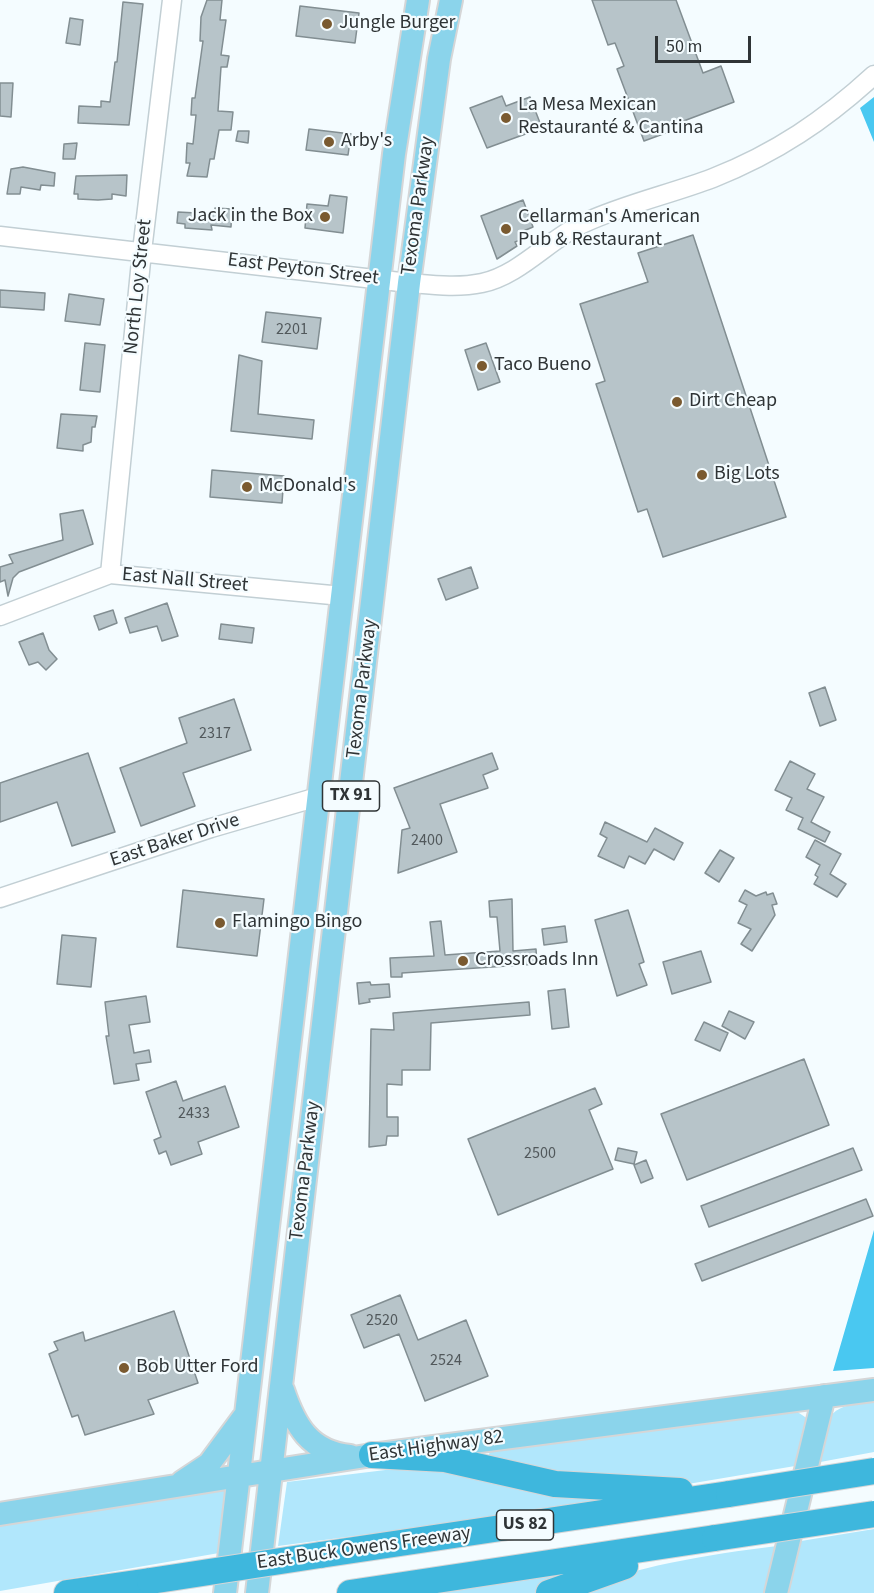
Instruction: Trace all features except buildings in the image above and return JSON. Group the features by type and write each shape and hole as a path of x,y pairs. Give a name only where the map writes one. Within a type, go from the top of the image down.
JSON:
{"highway":[{"path":"366,1456 445,1459 555,1484 687,1491 721,1496"},
{"name":"East Buck Owens Freeway","path":"67,1593 721,1496 874,1471"},
{"name":"East Buck Owens Freeway","path":"350,1593 874,1514"},
{"path":"549,1593 601,1572 656,1557 690,1543"}],"main road":[{"name":"Texoma Parkway","path":"225,1593 379,279 408,51 418,0"},
{"name":"Texoma Parkway","path":"257,1593 409,283 439,59 451,0"},
{"path":"282,1385 297,1425 307,1439 336,1455 366,1456"},
{"name":"East Highway 82","path":"0,1514 271,1473 366,1456 874,1390"},
{"path":"776,1593 824,1396"},
{"path":"174,1487 209,1464 227,1443 245,1414"}],"street":[{"name":"North Loy Street","path":"110,574 142,251 172,0"},
{"name":"East Peyton Street","path":"0,236 409,283 464,286 485,283 512,270 583,223 714,177 767,154 823,120 874,75"},
{"name":"East Nall Street","path":"0,616 110,574 342,596"},
{"name":"East Baker Drive","path":"0,898 318,795 352,787"}],"shaded area":[{"path":"874,97 874,142 860,108"},
{"path":"874,1230 874,1368 833,1371"},
{"path":"874,1401 874,1452 815,1463 830,1417 845,1407"},
{"path":"796,1411 808,1419 801,1465 682,1485 619,1485 488,1458 490,1451 494,1450"},
{"path":"410,1467 439,1468 606,1497 607,1503 278,1546 287,1482"},
{"path":"225,1490 219,1553 0,1591 0,1524"},
{"path":"874,1529 874,1593 783,1593 795,1542"},
{"path":"777,1546 767,1593 567,1593 619,1576 671,1563"},
{"path":"582,1572 538,1593 432,1593"}],"place":[{"name":"Jungle Burger","path":"327,24"},
{"name":"La Mesa Mexican Restauranté & Cantina","path":"506,118"},
{"name":"Arby's","path":"329,142"},
{"name":"Jack in the Box","path":"325,217"},
{"name":"Cellarman's American Pub & Restaurant","path":"506,229"},
{"name":"Taco Bueno","path":"482,366"},
{"name":"Dirt Cheap","path":"677,402"},
{"name":"Big Lots","path":"702,475"},
{"name":"McDonald's","path":"247,487"},
{"name":"Flamingo Bingo","path":"220,923"},
{"name":"Crossroads Inn","path":"463,961"},
{"name":"Bob Utter Ford","path":"124,1368"}]}
